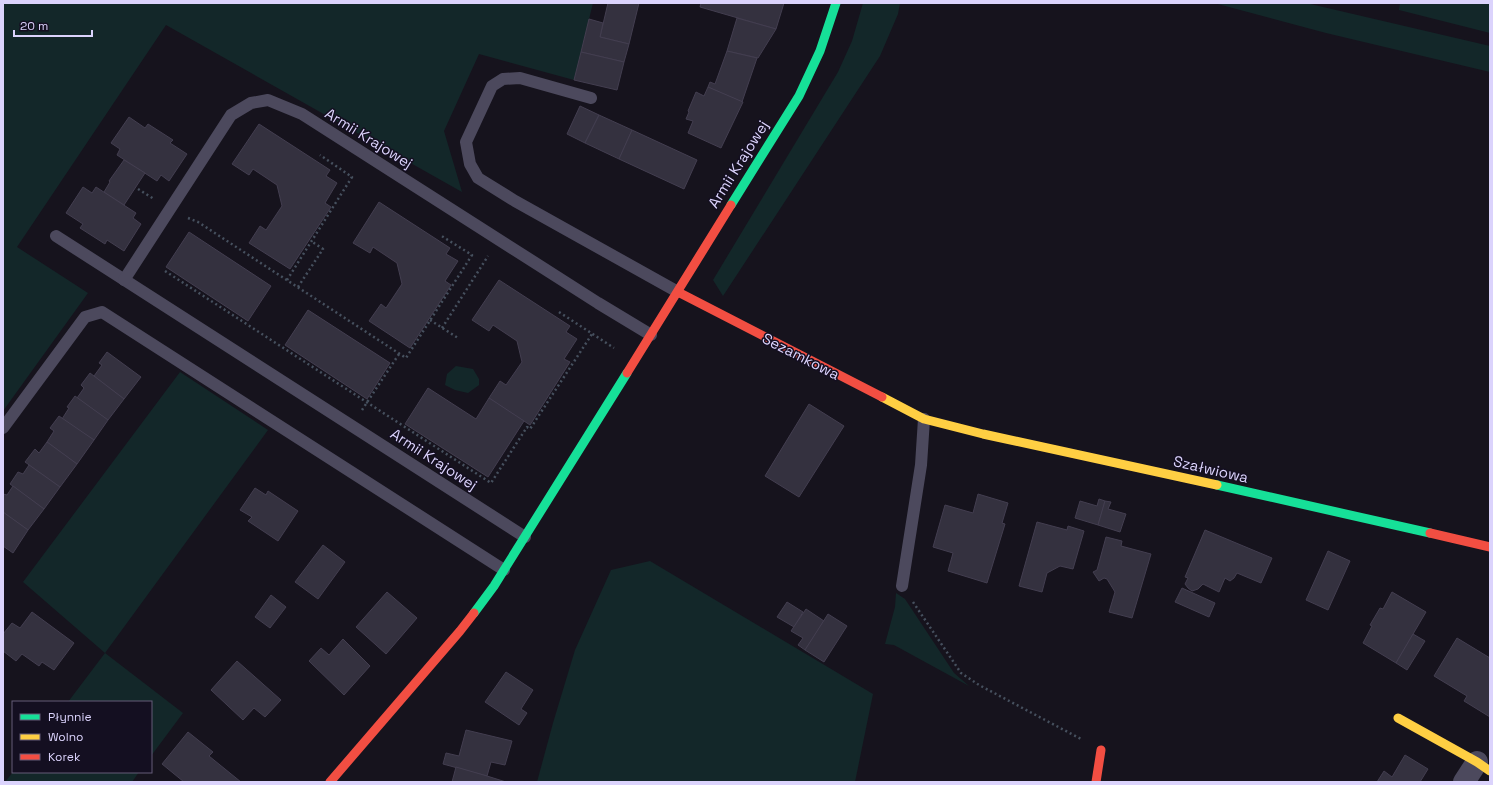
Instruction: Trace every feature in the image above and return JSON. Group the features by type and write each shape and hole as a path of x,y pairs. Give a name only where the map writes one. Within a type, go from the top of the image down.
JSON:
{"street":[{"name":"Armii Krajowej","path":"330,782 460,631 494,586 799,96 821,50 836,3"},
{"name":"Sezamkowa","path":"678,292 924,419"},
{"name":"Szałwiowa","path":"924,419 1490,547"},
{"path":"1398,718 1484,766 1464,782"},
{"path":"1096,782 1101,750"}],"lane":[{"path":"591,98 520,78 502,78 492,86 466,142 470,164 478,178 515,201 678,292"},
{"name":"Armii Krajowej","path":"124,280 231,115 251,103 268,100 302,114 598,303 651,335"},
{"name":"Armii Krajowej","path":"56,236 525,537"},
{"path":"3,428 85,317 102,312 504,570"},
{"path":"902,586 920,465 924,419"}],"path":[{"path":"287,280 352,177 320,155"},
{"path":"138,189 170,209 198,222 406,358 472,255 440,235"},
{"path":"298,287 323,249 311,241"},
{"path":"442,328 489,254"},
{"path":"165,271 491,483 527,427 530,429 592,334"},
{"path":"559,312 620,353"},
{"path":"430,320 458,338"},
{"path":"367,401 399,354"},
{"path":"902,586 961,673 979,685 1101,750"}],"green space":[{"path":"3,3 593,3 574,80 479,54 444,131 462,192 166,25 17,247 88,293 3,411"},
{"path":"863,3 900,3 898,14 880,56 723,296 713,280 838,72 852,41"},
{"path":"1214,3 1306,3 1490,46 1490,72 1326,33"},
{"path":"1400,3 1490,3 1490,33 1399,10"},
{"path":"456,366 473,369 479,379 479,385 468,393 455,390 445,385 447,374"},
{"path":"180,372 268,430 105,653 23,582"},
{"path":"650,561 873,694 855,782 537,782 575,650 611,570"},
{"path":"896,593 905,599 954,673 969,686 894,645 885,644 895,607"},
{"path":"105,653 183,713 152,755 152,701 69,701"},
{"path":"12,773 138,773 132,782 5,782"}],"building":[{"path":"608,3 639,3 629,44 600,37"},
{"path":"701,3 784,3 776,29 700,7"},
{"path":"737,18 776,29 758,58 727,51"},
{"path":"589,19 603,23 600,37 629,44 624,62 581,52"},
{"path":"727,51 757,58 742,102 708,87 710,82 715,84"},
{"path":"581,52 624,62 617,90 574,80"},
{"path":"708,87 743,102 721,148 688,133 693,121 686,119 696,92 704,96"},
{"path":"580,106 599,115 585,143 567,134"},
{"path":"599,115 632,130 619,159 585,143"},
{"path":"129,117 145,128 148,124 173,140 170,143 187,154 169,181 161,175 157,181 117,155 120,149 111,143"},
{"path":"259,124 330,170 326,176 337,183 325,203 331,207 290,269 249,243 260,226 266,230 282,206 277,185 253,169 249,175 232,164"},
{"path":"632,130 697,160 684,189 619,159"},
{"path":"124,160 145,173 124,205 104,192 110,182 109,181"},
{"path":"83,187 92,193 96,187 136,213 133,218 141,224 124,251 107,240 105,244 80,228 83,224 66,213"},
{"path":"379,202 450,248 446,254 458,261 445,281 451,285 410,348 369,321 381,304 386,308 402,284 397,263 373,247 370,253 353,243"},
{"path":"189,232 271,286 248,321 166,267"},
{"path":"499,280 570,326 566,332 577,339 564,359 570,362 530,425 489,398 500,381 506,385 522,362 517,341 493,325 489,331 472,320"},
{"path":"308,310 390,363 367,399 285,345"},
{"path":"107,352 141,377 124,399 94,376 102,365 99,363"},
{"path":"90,373 124,399 108,420 77,398 84,388 81,385"},
{"path":"428,388 476,419 489,398 524,421 488,477 405,424"},
{"path":"75,396 108,420 94,440 62,419 69,408 67,407"},
{"path":"809,404 844,426 799,497 765,476"},
{"path":"59,416 94,440 77,464 47,442 54,431 50,428"},
{"path":"47,442 77,464 60,487 25,462 35,449 39,453"},
{"path":"29,465 60,487 44,509 10,484 18,472 23,474"},
{"path":"13,486 44,509 28,530 3,512 3,494 7,495"},
{"path":"255,488 266,495 268,491 298,511 278,541 248,521 252,517 240,510"},
{"path":"978,494 1008,503 1002,523 1005,524 987,583 948,571 953,553 933,547 945,505 973,513"},
{"path":"1099,499 1105,501 1098,525 1075,518 1080,501 1097,506"},
{"path":"1105,501 1111,502 1108,509 1126,514 1120,532 1098,525"},
{"path":"3,512 28,530 13,553 3,546"},
{"path":"1037,522 1067,530 1068,526 1084,531 1073,569 1060,566 1047,573 1042,592 1019,586"},
{"path":"1205,530 1272,558 1261,583 1237,573 1230,581 1225,578 1219,592 1203,584 1198,589 1192,591 1188,588 1185,584 1188,578 1185,577"},
{"path":"1106,537 1122,541 1121,546 1151,554 1132,618 1109,612 1115,592 1107,579 1104,578 1099,581 1093,572 1097,570"},
{"path":"323,545 345,562 318,599 295,582"},
{"path":"1328,551 1350,561 1328,610 1306,600"},
{"path":"1182,588 1215,603 1209,617 1175,602"},
{"path":"387,592 417,618 386,654 356,627"},
{"path":"1392,592 1426,612 1396,663 1363,643 1372,626 1370,625 1380,608 1383,609"},
{"path":"271,595 286,607 270,628 255,617"},
{"path":"787,602 803,612 794,627 777,617"},
{"path":"806,609 824,621 805,650 798,645 803,638 791,631"},
{"path":"32,612 74,643 54,670 42,662 39,666 22,654 16,661 3,651 3,634 12,623 20,628"},
{"path":"828,614 847,626 824,662 805,650"},
{"path":"1413,634 1425,641 1407,670 1396,663"},
{"path":"1457,638 1490,658 1490,717 1464,701 1467,696 1434,676"},
{"path":"343,639 370,666 344,695 309,661 321,648 329,655"},
{"path":"237,661 281,700 265,717 254,708 243,720 211,690"},
{"path":"506,672 533,690 521,709 527,713 519,725 485,702"},
{"path":"466,730 512,741 505,765 491,762 487,776 443,764 446,753 459,756"},
{"path":"188,732 213,752 209,756 241,782 184,782 162,764"},
{"path":"1405,755 1428,769 1420,782 1377,782 1384,771 1392,777"},
{"path":"456,767 487,776 506,782 452,782"}],"traffic: fast":[{"path":"731,205 799,96 820,51 836,3"},
{"path":"474,613 494,586 627,373"},
{"path":"1217,485 1430,533"}],"traffic: slow":[{"path":"882,397 924,419 983,434 1217,485"},
{"path":"1398,718 1477,762 1490,771"}],"traffic: jam":[{"path":"627,373 731,205"},
{"path":"678,292 882,397"},
{"path":"1430,533 1490,547"},
{"path":"330,782 474,613"},
{"path":"1096,782 1101,750"}]}
